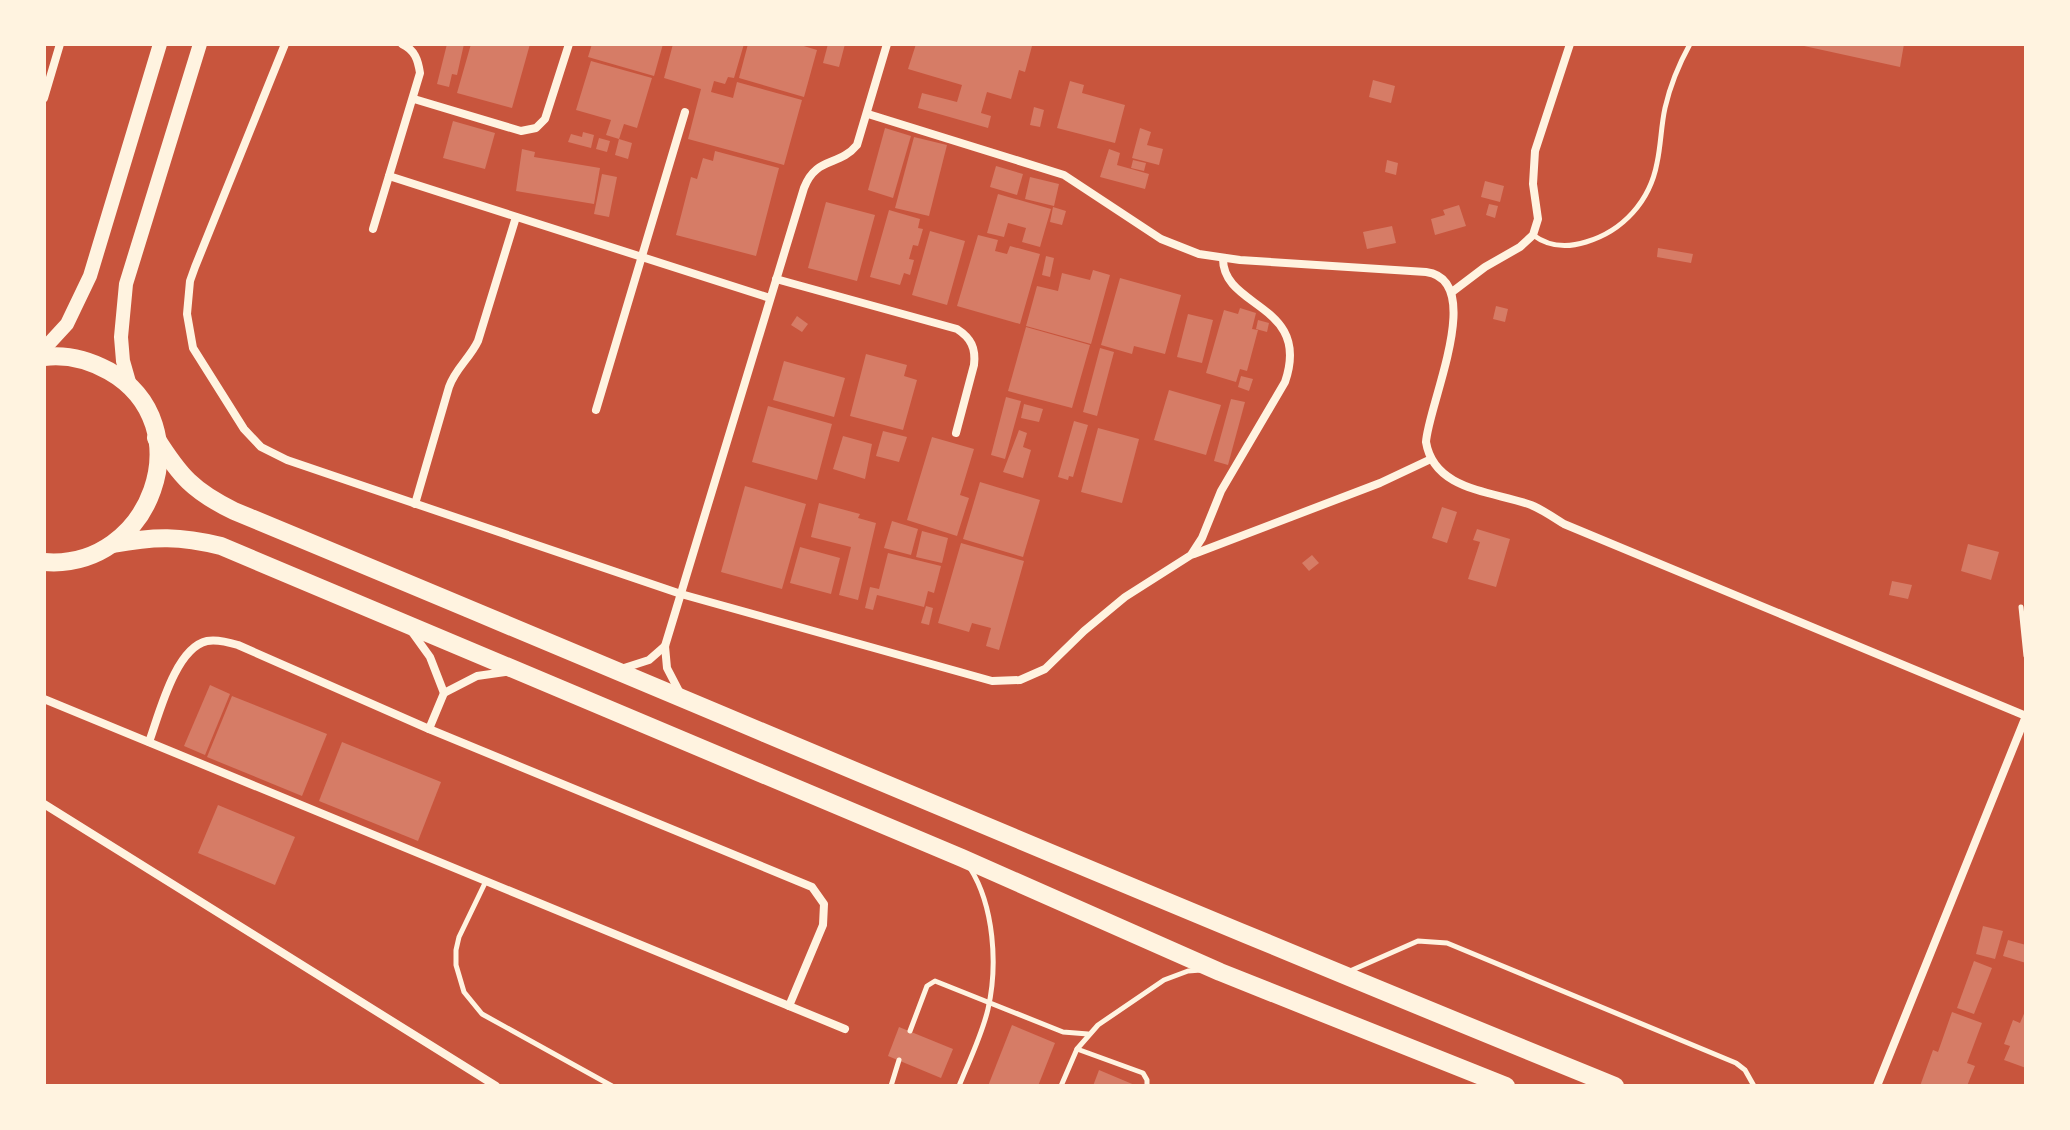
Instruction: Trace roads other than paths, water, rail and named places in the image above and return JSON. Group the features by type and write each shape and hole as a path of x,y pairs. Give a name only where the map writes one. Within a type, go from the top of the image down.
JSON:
{"highway":[{"path":"44,357 76,358 96,364 131,389 151,420 158,462 155,486 146,509 132,528 93,555 71,561 44,562"},
{"path":"156,438 188,482 206,497 1341,975 1615,1086"},
{"path":"113,544 167,536 221,546 962,858 1220,972 1506,1086"}],"main road":[{"path":"44,349 67,324 90,276 160,44"},
{"path":"131,389 123,361 121,337 126,284 200,44"}],"street":[{"path":"44,98 60,44"},
{"path":"285,44 195,267 187,314 193,348 244,429 261,447 287,460 681,594 978,678 1006,682 1034,676 1045,669 1125,597 1191,555 1380,483 1431,459"},
{"path":"373,229 420,73 413,51 402,44"},
{"path":"414,99 529,131 545,119 569,44"},
{"path":"684,697 671,679 665,646 770,298 807,179 821,164 852,151 861,138 887,44"},
{"path":"1452,292 1533,235 1538,219 1533,184 1535,151 1570,44"},
{"path":"596,410 685,112"},
{"path":"868,114 1064,175 1170,244 1199,254 1433,273 1445,280 1452,292 1454,306 1449,345 1426,442 1436,467 1450,479 1531,505 1564,524 2026,716 1877,1086"},
{"path":"389,176 770,298"},
{"path":"415,504 449,387 478,341 516,217"},
{"path":"1191,555 1202,538 1221,491 1285,382 1289,361 1287,340 1278,322 1230,283 1224,272 1223,258"},
{"path":"776,279 957,329 966,335 975,354 974,365 956,433"},
{"path":"406,625 430,657 444,693"},
{"path":"149,742 185,655 208,640 238,645 429,729 812,887 824,904 823,925 789,1006"},
{"path":"618,670 649,660 665,646"},
{"path":"429,729 444,693 477,676 514,671"},
{"path":"44,699 845,1029"},
{"path":"44,804 496,1086"}],"lane":[{"path":"1533,235 1553,245 1582,244 1612,231 1635,212 1655,173 1666,105 1690,44"},
{"path":"2021,607 2026,656"},
{"path":"959,1086 989,1001 992,970 987,909 978,881 962,858"},
{"path":"486,881 459,937 456,950 459,979 464,992 482,1014 612,1086"},
{"path":"1341,975 1418,941 1447,943 1736,1063 1745,1070 1754,1086"},
{"path":"1061,1086 1077,1049 1098,1025 1176,974 1198,970 1220,972"},
{"path":"910,1031 925,991 931,983 940,982 1063,1032 1088,1034"},
{"path":"1077,1049 1139,1071 1145,1076 1147,1086"},
{"path":"891,1086 899,1060"}]}
